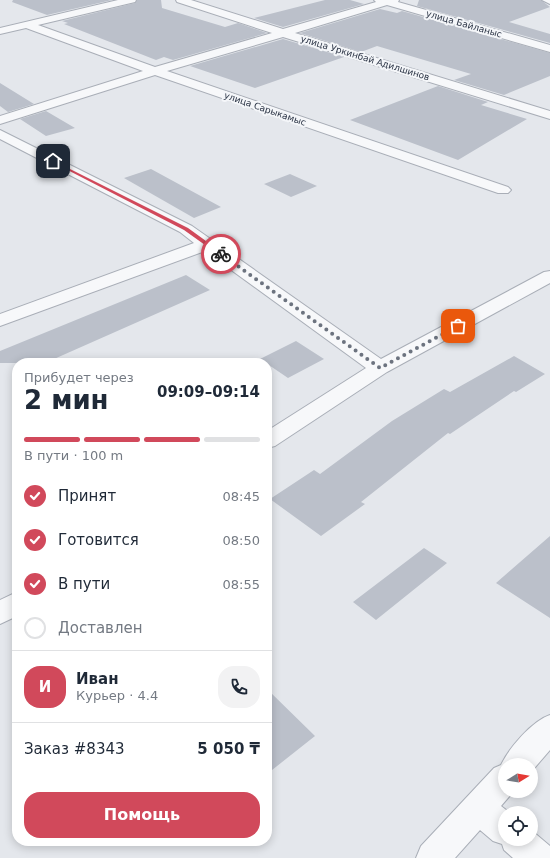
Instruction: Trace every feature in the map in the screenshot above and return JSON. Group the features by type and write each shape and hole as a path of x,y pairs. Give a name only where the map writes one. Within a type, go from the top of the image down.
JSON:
{"street":[{"path":"0,31 131,0"},
{"name":"улица Уркинбай Адилшинов","path":"182,0 283,33 550,115"},
{"path":"0,120 386,1"},
{"name":"улица Байланыс","path":"386,1 550,49"},
{"name":"улица Сарыкамыс","path":"27,25 155,72 503,190"},
{"path":"0,134 186,229 380,368"},
{"path":"0,320 207,244"},
{"path":"272,438 380,368 550,276"},
{"path":"0,613 12,605"},
{"path":"523,758 550,728"},
{"path":"433,858 498,786"},
{"path":"479,808 498,824"},
{"path":"524,846 539,858"}],"building":[{"path":"13,0 112,0 47,15 12,2"},
{"path":"137,0 161,0 162,8 225,27 238,23 267,33 173,60 164,57 156,60 64,24 68,23 62,21 135,3"},
{"path":"325,0 350,0 364,4 283,27 254,18"},
{"path":"419,0 541,0 550,7 509,22 550,34 550,43 417,6"},
{"path":"380,9 397,13 402,11 550,53 550,76 504,95 454,80 471,74 377,46 361,52 300,33"},
{"path":"283,39 344,57 255,88 190,66"},
{"path":"0,83 34,104 8,112 0,106"},
{"path":"438,86 488,102 481,105 527,119 458,160 350,120"},
{"path":"46,111 75,128 46,136 20,119"},
{"path":"151,169 221,207 194,218 124,178"},
{"path":"290,174 317,186 291,197 264,184"},
{"path":"186,275 210,290 56,358 12,358 12,363 0,363 0,351"},
{"path":"296,341 324,359 288,378 272,367 272,358 262,358"},
{"path":"514,356 545,374 516,392 514,391 450,434 448,433 361,502 365,504 321,536 272,500 272,498 314,470 320,474 392,421 444,389 450,392"},
{"path":"550,536 550,618 496,583"},
{"path":"424,548 447,563 376,620 353,602"},
{"path":"272,694 315,736 272,770"}],"way so far":[{"path":"221,254 380,368 458,326"}],"route":[{"path":"53,161 186,229 221,254"}]}
